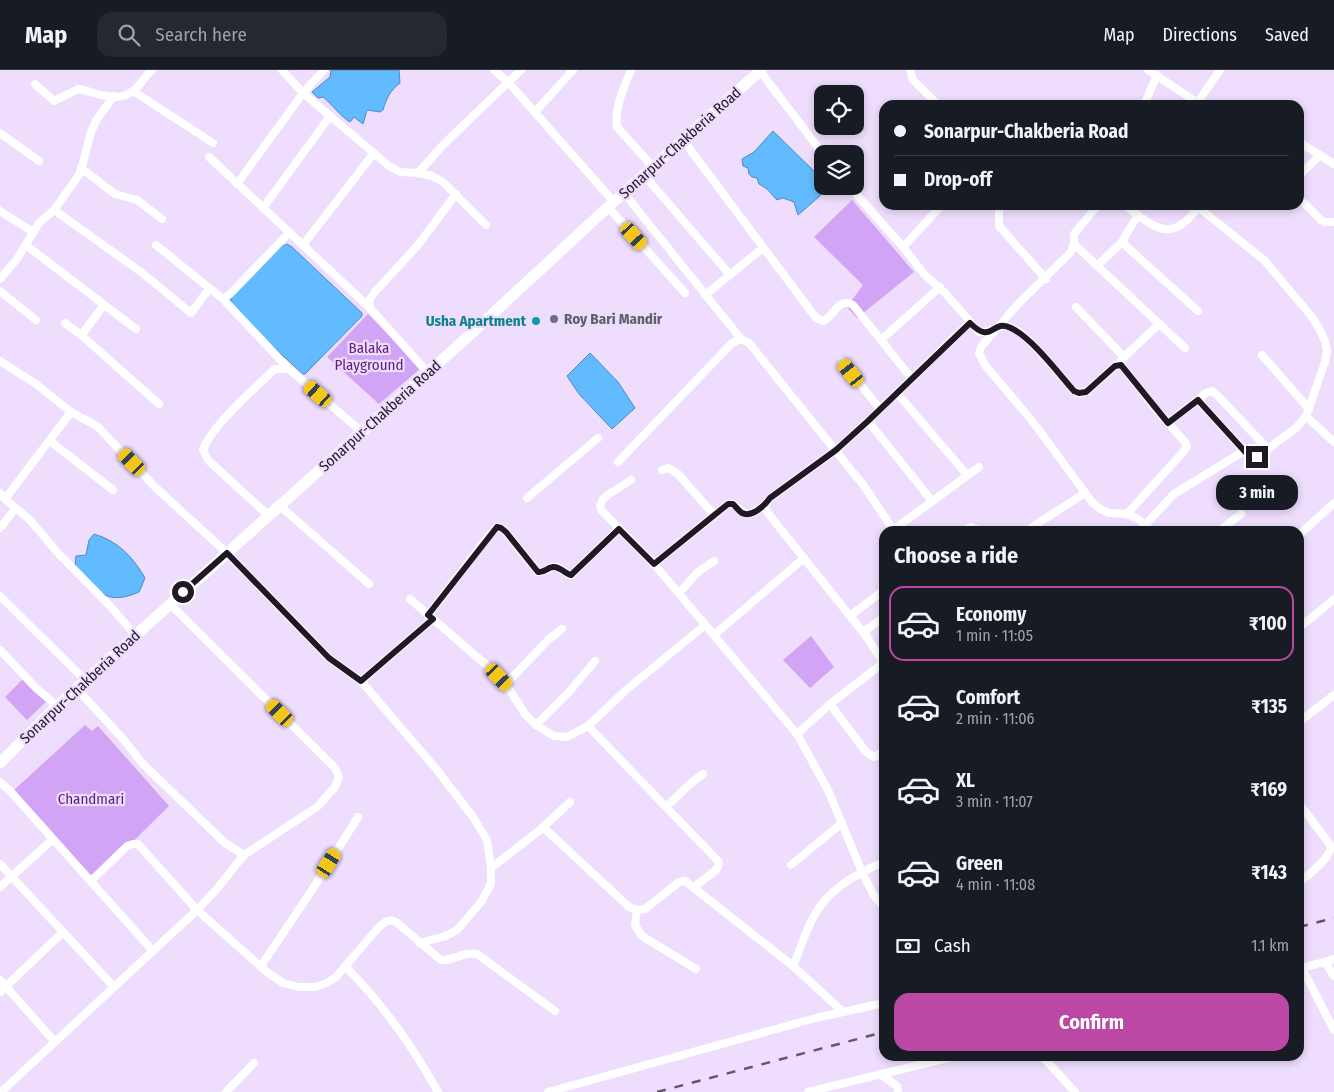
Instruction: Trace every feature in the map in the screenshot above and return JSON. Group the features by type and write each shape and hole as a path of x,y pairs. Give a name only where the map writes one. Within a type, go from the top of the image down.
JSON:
{"main road":[{"name":"Sonarpur-Chakberia Road","path":"0,763 57,706 428,373 611,204 761,70"}],"street":[{"path":"35,84 54,101 78,89 96,95 120,96 133,91 152,70"},
{"path":"282,70 303,93 388,166 400,172 432,176 443,182 486,226"},
{"path":"237,184 303,93 324,70"},
{"path":"494,70 508,82 535,112 685,293"},
{"path":"418,173 444,144 521,70"},
{"path":"535,112 573,70"},
{"path":"631,70 618,109 617,127 648,171 730,275"},
{"path":"761,70 816,145"},
{"path":"910,70 913,80 933,100"},
{"path":"1148,70 1193,100"},
{"path":"1201,100 1220,70"},
{"path":"1146,100 1156,75"},
{"path":"133,91 213,143"},
{"path":"0,279 17,260 33,232 46,215 54,210 78,175 96,119 114,96"},
{"path":"263,208 330,116"},
{"path":"0,133 40,161"},
{"path":"683,140 816,318 824,321 844,302 853,305 912,378"},
{"path":"1304,145 1334,164"},
{"path":"303,245 374,153"},
{"path":"1304,171 1320,155"},
{"path":"209,157 370,308 428,373"},
{"path":"81,168 115,194 137,200 162,220"},
{"path":"624,193 741,339 749,343 836,450 864,486 891,526"},
{"path":"370,308 369,301 374,294 418,245 456,194"},
{"path":"857,195 924,274 940,288 979,332 986,333 999,326 1008,326 1020,333 1074,391 1079,393 1086,392 1159,324"},
{"path":"1304,203 1321,220 1334,222"},
{"path":"54,210 141,272 191,313 209,289"},
{"path":"903,247 937,210"},
{"path":"999,210 999,226 1046,279"},
{"path":"1094,210 1074,234 1074,244 1071,252 1046,279 1017,305 981,347 978,353 981,359 1033,422 1085,494 1100,509 1109,514 1127,514 1145,525 1174,494 1244,451"},
{"path":"1132,210 1158,227 1168,230 1176,229 1195,210"},
{"path":"1198,400 1244,451 1252,457 1257,457 1296,428 1308,412 1327,351 1320,330 1312,317 1264,260 1204,210"},
{"path":"0,211 33,232"},
{"path":"1098,265 1123,241 1138,215"},
{"path":"223,299 290,232"},
{"path":"1123,241 1126,246 1198,311"},
{"path":"1074,244 1185,348"},
{"path":"156,245 223,299 289,369 362,432"},
{"path":"26,246 136,328"},
{"path":"705,295 763,248"},
{"path":"881,340 940,288"},
{"path":"0,292 36,320"},
{"path":"80,334 86,330 104,305"},
{"path":"1076,307 1124,358"},
{"path":"64,322 159,404"},
{"path":"654,564 728,504 733,504 740,512 745,514 749,514 765,505 770,498 836,450 970,323"},
{"path":"618,462 732,343 741,339"},
{"path":"1262,355 1333,441"},
{"path":"0,361 36,384 71,412 97,426 155,487 227,553 329,658 361,681 437,770 473,817 487,840 492,868 491,884 481,902 457,930 446,936 420,942"},
{"path":"842,361 880,409"},
{"path":"1115,366 1121,365 1126,370 1187,446 1127,514"},
{"path":"269,516 208,460 203,450 205,443 224,420 275,369 289,369"},
{"path":"1168,423 1206,393 1212,391 1268,449"},
{"path":"897,393 967,475"},
{"path":"71,412 50,441 3,496 30,520 135,635"},
{"path":"868,421 932,501"},
{"path":"527,498 598,438"},
{"path":"50,441 114,490"},
{"path":"900,526 979,467"},
{"path":"662,470 668,468 678,474 714,515"},
{"path":"631,480 603,499 600,506 602,511 654,564 797,734 828,790 862,872 879,901"},
{"path":"1034,526 1085,494"},
{"path":"1304,530 1334,503"},
{"path":"765,505 767,512 863,632 879,658"},
{"path":"280,506 369,584"},
{"path":"0,528 16,508"},
{"path":"1226,526 1242,514"},
{"path":"361,681 430,617 497,527 506,532 538,572 542,573 553,567 558,567 568,575 571,575 619,529"},
{"path":"714,635 804,558"},
{"path":"679,593 698,572 714,561"},
{"path":"850,616 879,594"},
{"path":"0,596 86,681"},
{"path":"410,599 492,670 506,684 517,704 536,725 554,736 567,737 588,726 626,690 705,625"},
{"path":"1304,624 1334,600"},
{"path":"1,1092 198,910 244,855 317,807 335,787 339,777 335,768 170,604"},
{"path":"863,632 879,621"},
{"path":"506,684 549,639 562,629"},
{"path":"0,650 36,688 57,706"},
{"path":"536,725 569,692 595,661"},
{"path":"797,734 830,704 879,667"},
{"path":"77,689 150,770 225,843 244,855"},
{"path":"1304,718 1334,696"},
{"path":"830,704 866,752 874,757 879,754"},
{"path":"588,726 719,862 718,867 694,887"},
{"path":"667,806 703,774"},
{"path":"0,782 153,951"},
{"path":"492,868 543,827 570,802"},
{"path":"1304,810 1331,846 1327,857"},
{"path":"261,966 358,818"},
{"path":"791,865 842,823"},
{"path":"543,827 629,906 637,910 645,909 679,882 685,882 694,887 793,966 843,1012"},
{"path":"0,887 53,839"},
{"path":"91,882 127,846 138,844 198,910 283,983 298,987 315,987 331,980 386,921 391,920 396,922 441,960 449,961 469,952 477,954 554,1011"},
{"path":"1304,879 1334,851"},
{"path":"0,864 114,987"},
{"path":"793,966 814,914 838,889 862,872 879,864"},
{"path":"637,910 635,925 642,936 696,969"},
{"path":"0,992 63,932"},
{"path":"1304,967 1334,959"},
{"path":"1325,962 1334,976"},
{"path":"345,966 359,980 422,1063 438,1092"},
{"path":"1304,975 1334,1030"},
{"path":"0,980 55,1042"},
{"path":"548,1092 816,1018 879,1004"},
{"path":"808,1092 935,1061"},
{"path":"1047,1061 1075,1092"},
{"path":"226,1092 254,1063"},
{"path":"880,1074 897,1086 898,1092"}],"green space":[{"path":"852,200 914,272 857,318 847,307 863,285 814,237"},
{"name":"Balaka Playground","path":"368,314 421,368 379,404 327,357"},
{"path":"811,636 834,667 810,688 783,660"},
{"path":"24,678 47,701 27,720 5,697"},
{"name":"Chandmari","path":"85,725 92,731 98,726 169,806 93,881 13,791"}],"water":[{"path":"331,70 399,70 400,83 389,95 383,110 380,112 367,110 363,124 354,117 350,122 323,97 318,98 312,92 330,77"},
{"path":"773,131 814,171 814,195 821,195 798,215 794,202 783,198 777,200 767,189 759,184 757,178 749,174 748,168 743,166 742,159 754,152"},
{"path":"287,244 362,313 362,316 305,374 249,325 230,302 232,295 281,247"},
{"path":"590,353 618,382 635,408 612,429 579,394 567,376"},
{"path":"94,534 118,545 135,563 145,578 139,592 117,598 109,597 96,589 75,566 76,556 86,555 89,540"}],"railway":[{"path":"1304,926 1334,918"},
{"path":"657,1092 879,1033"}],"place":[{"name":"Roy Bari Mandir","path":"554,319"},
{"name":"Usha Apartment","path":"536,321"}],"route":[{"path":"183,592 227,553 337,666 361,681 433,619 428,615 497,527 506,532 535,570 542,573 553,567 558,567 568,575 571,575 619,529 654,564 728,504 733,504 740,512 745,514 749,514 765,505 770,498 836,450 970,323 979,332 986,333 999,326 1008,326 1020,333 1074,391 1079,393 1086,392 1115,366 1121,365 1168,423 1198,400 1248,455 1257,457"}]}
